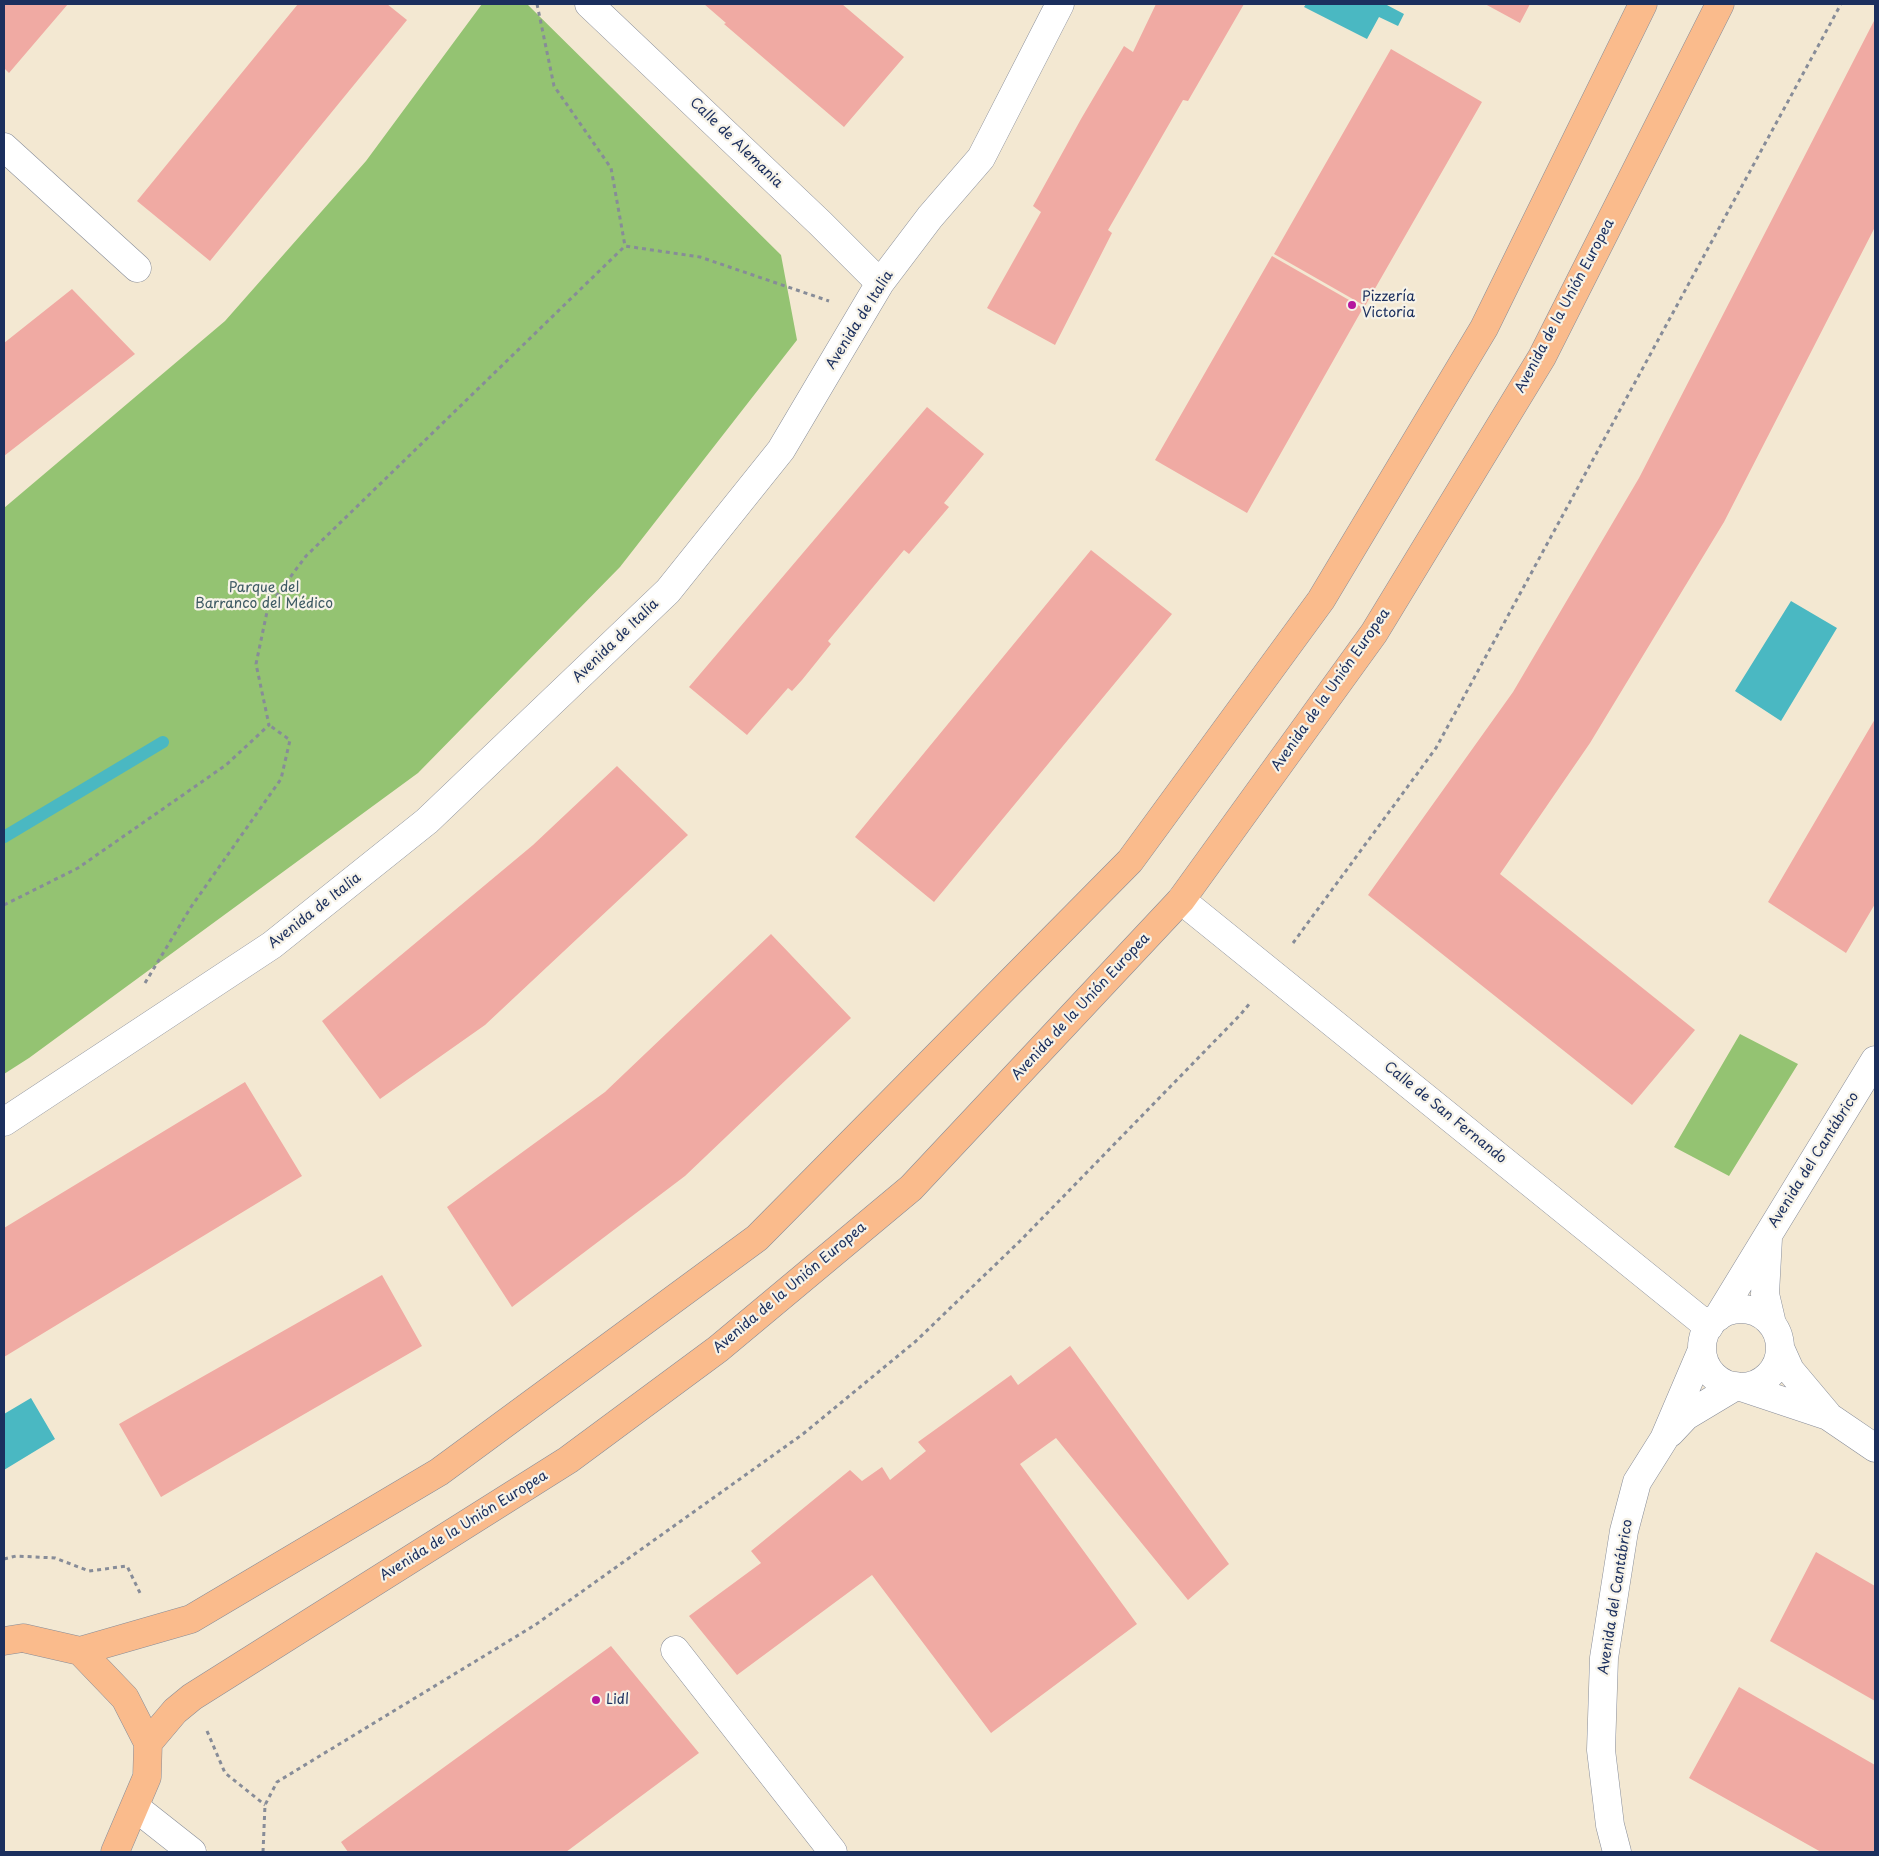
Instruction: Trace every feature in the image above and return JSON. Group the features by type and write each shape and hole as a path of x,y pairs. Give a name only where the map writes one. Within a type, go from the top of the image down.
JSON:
{"main road":[{"path":"4,1641 23,1638 80,1651 191,1619 439,1472 757,1238 1130,861 1321,600 1474,346 1643,4"},
{"name":"Avenida de la Unión Europea","path":"148,1743 175,1711 192,1698 568,1460 718,1349 911,1188 1181,900 1374,633 1537,366 1720,4"},
{"path":"80,1651 125,1698 148,1743 147,1777 115,1852"}],"street":[{"name":"Calle de Alemania","path":"589,4 820,223 880,283"},
{"name":"Avenida de Italia","path":"4,1122 272,945 427,821 668,591 782,450 880,283 930,217 981,158 1060,4"},
{"path":"4,147 137,268"},
{"name":"Calle de San Fernando","path":"1181,900 1709,1331"},
{"name":"Avenida del Cantábrico","path":"1617,1852 1610,1825 1601,1750 1604,1658 1624,1531 1637,1482 1664,1439 1709,1331 1875,1060"},
{"name":"Avenida del Cantábrico","path":"1768,1234 1765,1294 1772,1324"},
{"path":"1828,1416 1726,1384 1714,1376 1705,1362 1709,1331 1740,1309 1751,1310 1763,1315 1772,1324 1790,1370 1828,1416 1875,1448"},
{"path":"1739,1387 1755,1385 1767,1378 1778,1361 1781,1350"},
{"name":"Avenida del Cantábrico","path":"1664,1439 1686,1416 1739,1387"},
{"path":"675,1650 833,1852"},
{"path":"135,1807 192,1852"}],"path":[{"path":"537,4 554,86 610,168 625,246"},
{"path":"625,246 700,257 863,312"},
{"path":"145,984 191,906 281,779 290,740 268,724 256,664 268,607 306,556 625,246"},
{"path":"4,905 78,868 226,765 268,724"}],"green space":[{"name":"Parque del Barranco del Médico","path":"482,4 527,4 781,255 797,340 620,567 418,773 29,1058 4,1074 4,508 225,321 366,161"},
{"path":"1740,1034 1798,1064 1729,1176 1674,1147"}],"water":[{"path":"1306,4 1385,4 1404,14 1398,26 1379,17 1367,39 1304,7"},
{"path":"1791,601 1837,628 1781,721 1735,691"},
{"path":"31,1398 55,1439 4,1470 4,1414"}],"building":[{"path":"4,4 68,4 9,73 4,68"},
{"path":"298,4 387,4 407,20 210,261 137,201"},
{"path":"704,4 842,4 904,57 844,127 724,24 726,23"},
{"path":"1156,4 1244,4 1188,101 1183,100 1108,230 1112,233 1055,345 987,308 1041,212 1033,206 1081,119 1124,46 1133,52"},
{"path":"1485,4 1530,4 1520,23"},
{"path":"1875,19 1875,227 1724,522 1590,743 1500,874 1695,1030 1632,1105 1368,895 1513,692 1639,478"},
{"path":"1391,49 1482,102 1365,306 1274,254"},
{"path":"1272,256 1363,308 1247,513 1155,460"},
{"path":"72,289 135,354 4,456 4,343"},
{"path":"927,407 984,454 944,503 949,507 909,554 904,550 828,641 831,644 802,680 792,691 788,688 747,735 689,687"},
{"path":"1091,550 1172,614 934,902 855,837"},
{"path":"1875,719 1875,904 1846,953 1768,902"},
{"path":"617,766 688,835 485,1025 380,1099 322,1021 533,845"},
{"path":"771,934 851,1018 685,1176 512,1307 447,1207 605,1092"},
{"path":"245,1082 302,1176 4,1357 4,1228"},
{"path":"382,1275 422,1346 161,1497 119,1424"},
{"path":"1070,1346 1229,1564 1188,1600 1056,1438 1020,1464 1137,1624 991,1733 872,1575 737,1675 689,1616 761,1563 751,1551 850,1470 862,1481 882,1467 890,1480 926,1451 918,1442 1011,1375 1018,1385"},
{"path":"1816,1552 1875,1586 1875,1701 1770,1641"},
{"name":"Lidl","path":"611,1646 699,1753 566,1852 348,1852 341,1842"},
{"path":"1739,1687 1875,1765 1875,1852 1821,1852 1689,1778"}],"waterway":[{"path":"4,837 163,742"}],"place":[{"name":"Pizzería Victoria","path":"1352,305"},
{"name":"Lidl","path":"596,1700"}]}
